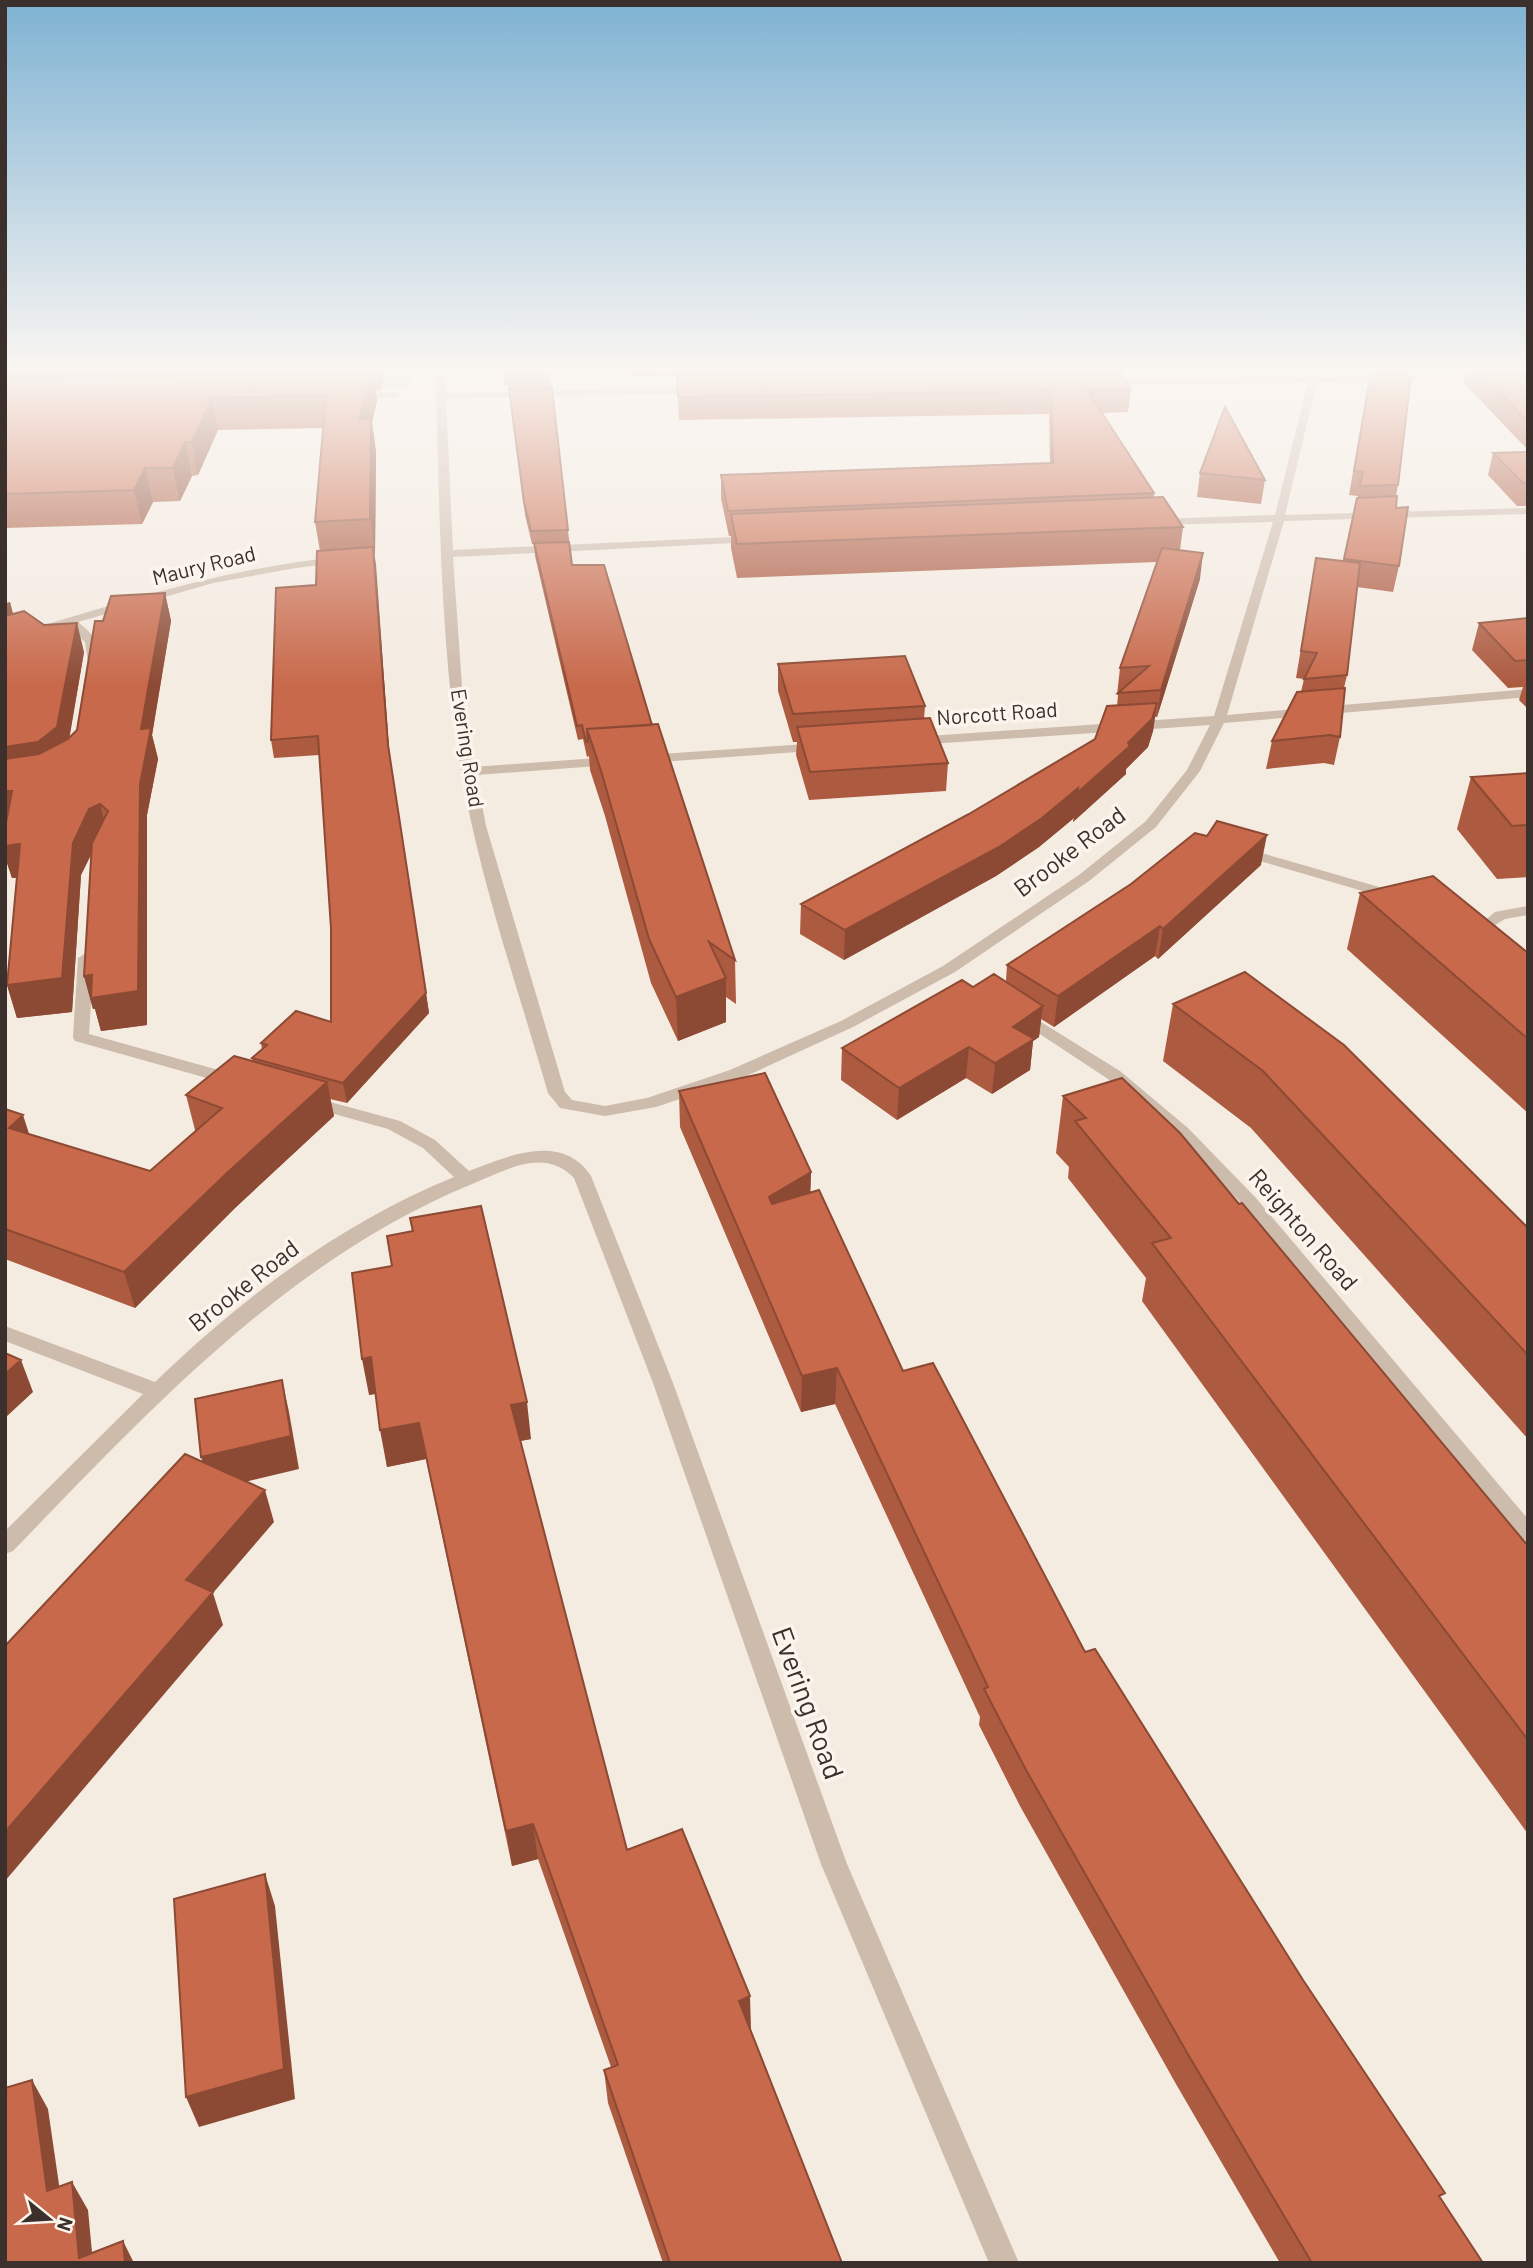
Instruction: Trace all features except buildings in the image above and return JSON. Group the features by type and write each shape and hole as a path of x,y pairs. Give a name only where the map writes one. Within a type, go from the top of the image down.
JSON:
{"street":[{"name":"Evering Road","path":"445,473 457,701 479,826 549,1074 561,1099 575,1107"},
{"name":"Brooke Road","path":"575,1107 606,1111 631,1107 736,1074 847,1024 949,970 1084,878 1151,824 1193,771 1219,720 1290,473"},
{"path":"1140,523 1528,511"},
{"path":"448,554 771,538"},
{"name":"Maury Road","path":"5,641 227,578 295,564 347,560"},
{"path":"71,622 92,640 94,645 90,670"},
{"name":"Norcott Road","path":"897,742 1219,720 1528,693"},
{"path":"468,771 830,746"},
{"path":"1223,846 1410,900"},
{"path":"1490,923 1500,915 1528,910"},
{"path":"1470,917 1490,923 1497,939"},
{"path":"87,942 82,1037 252,1085"},
{"name":"Reighton Road","path":"1000,1001 1114,1075 1182,1132 1249,1201 1528,1535"},
{"path":"292,1096 394,1125 429,1144 465,1178"},
{"name":"Brooke Road","path":"5,1545 157,1391 250,1310 364,1228 431,1191 465,1178 536,1156 551,1156 568,1161"},
{"name":"Evering Road","path":"568,1161 582,1176 663,1383 834,1864 1004,2263"},
{"path":"5,1333 157,1391"}]}
